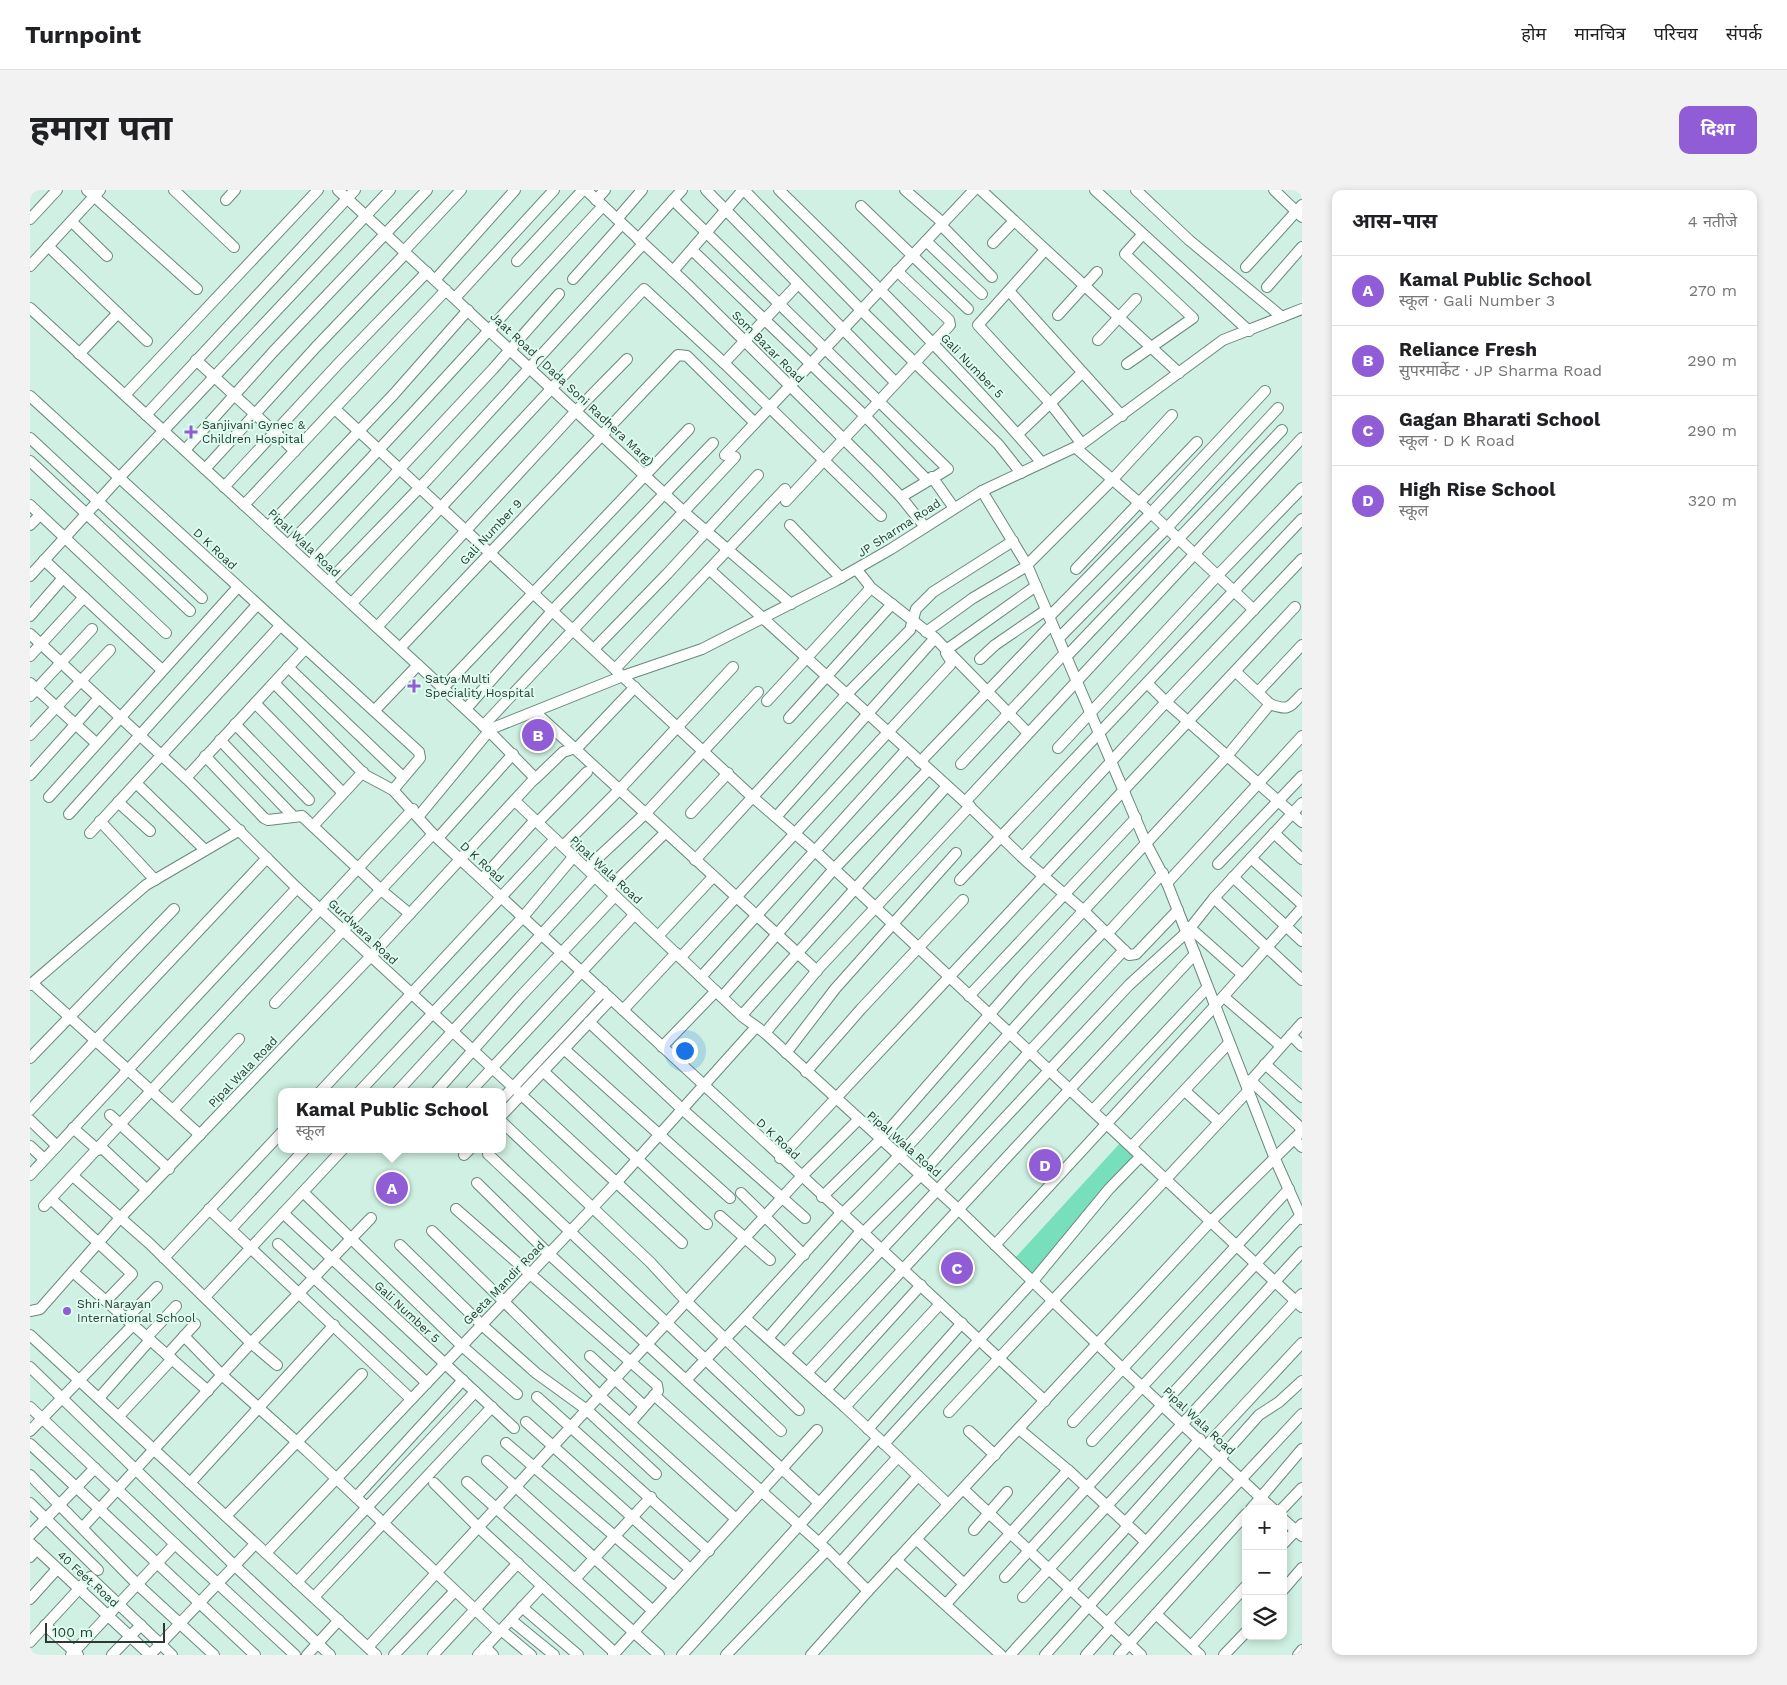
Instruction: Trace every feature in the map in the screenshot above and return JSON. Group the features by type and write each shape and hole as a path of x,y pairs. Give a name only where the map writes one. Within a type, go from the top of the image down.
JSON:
{"street":[{"path":"30,218 58,190"},
{"path":"174,190 234,247"},
{"path":"226,200 235,190"},
{"path":"125,396 318,190"},
{"name":"Jaat Road ( Dada Soni Radhera Marg)","path":"338,190 684,512 791,604"},
{"path":"146,415 355,190"},
{"path":"30,576 119,478 390,190"},
{"path":"185,450 234,395 427,190"},
{"path":"204,468 461,190"},
{"path":"435,280 515,190"},
{"path":"455,298 554,190"},
{"path":"518,261 584,190"},
{"name":"Som Bazar Road","path":"584,190 673,271 844,439 901,497 925,527"},
{"path":"288,545 380,450 489,330 600,203 605,190"},
{"path":"573,279 642,190"},
{"path":"328,582 420,487 530,368 682,190"},
{"path":"706,190 725,212 895,382"},
{"path":"673,271 744,190 861,310 998,444 1021,473"},
{"name":"Gali Number 5","path":"779,190 880,289 1018,434 1042,463"},
{"path":"905,190 942,224 992,277"},
{"path":"106,1301 132,1274 100,1243 48,1202 320,909 416,813 574,630 684,512 768,408 974,190"},
{"path":"981,190 1179,373"},
{"path":"1095,190 1249,331"},
{"path":"1136,190 1189,240 1282,317"},
{"path":"1246,267 1300,211 1274,190"},
{"path":"30,266 72,222 94,192 197,289"},
{"path":"673,200 948,469 901,497"},
{"path":"861,206 968,310"},
{"path":"993,243 1014,221"},
{"path":"72,222 106,256"},
{"path":"1126,364 1193,318 1126,254 1142,235"},
{"path":"926,241 982,294"},
{"path":"48,246 148,341"},
{"path":"1267,287 1302,247"},
{"path":"692,250 929,479 954,508"},
{"path":"1046,250 978,325 1050,403 1079,446 1254,610"},
{"path":"786,501 880,401 895,382 948,328 950,322 897,271"},
{"path":"224,487 427,272"},
{"path":"1058,316 1097,272"},
{"path":"724,363 798,284"},
{"path":"352,603 644,289 724,363 768,408 881,516"},
{"path":"244,505 446,290"},
{"path":"1009,291 1122,416"},
{"path":"310,566 510,349 558,294"},
{"path":"1098,340 1136,299"},
{"name":"Pipal Wala Road","path":"30,308 466,709 534,775 535,779 371,956 120,1218 40,1309 30,1311"},
{"path":"268,527 359,431 468,310"},
{"name":"JP Sharma Road","path":"487,729 536,712 623,676 702,649 791,604 857,570 982,491 1079,446 1223,340 1301,311"},
{"path":"79,354 118,313"},
{"name":"Gali Number 9","path":"400,648 670,361 682,355 687,356 755,423"},
{"path":"377,626 576,411 627,359"},
{"path":"196,360 295,451"},
{"path":"1018,434 1082,373"},
{"path":"662,1047 719,994 777,935 924,766 1049,617 1151,513 1265,391"},
{"name":"D K Road","path":"30,396 420,753 420,758 394,790 435,836 562,952 822,1197 962,1323 1045,1401"},
{"path":"1059,638 1167,528 1278,408"},
{"path":"335,409 616,668 752,797 815,851 969,996 1050,1069 1255,1264 1300,1301 1023,1597"},
{"path":"776,817 867,714 930,635 973,598 1027,565 1113,479 1172,415"},
{"path":"443,688 689,429"},
{"path":"961,764 1282,430"},
{"path":"30,438 202,598"},
{"name":"Geeta Mandir Road","path":"266,1553 592,1209 682,1109 876,908 1028,733 1302,438"},
{"path":"1076,569 1198,442"},
{"path":"466,709 553,610 713,443"},
{"path":"30,461 190,611"},
{"path":"594,649 667,574 758,475"},
{"path":"616,668 729,551 785,488"},
{"path":"1058,748 1218,575 1302,488"},
{"path":"982,491 1027,565 1146,842 1165,878 1188,930 1214,1007 1249,1085 1275,1158 1301,1217 1255,1264 1092,1442"},
{"path":"30,506 166,633"},
{"path":"30,525 40,515"},
{"path":"960,880 1302,519"},
{"path":"790,525 841,578"},
{"path":"694,860 846,695 910,630 916,609 933,592 1013,541"},
{"path":"1023,858 1166,702 1302,559"},
{"path":"44,560 162,670"},
{"path":"710,570 761,619 968,804 1023,858 1132,956 1178,910"},
{"path":"857,570 870,587 947,651 1028,733"},
{"path":"30,616 63,578"},
{"path":"947,651 1036,586"},
{"path":"767,700 805,657 859,602 870,587"},
{"path":"49,797 119,717 238,588"},
{"path":"30,656 84,597"},
{"path":"789,718 892,604"},
{"path":"69,814 141,737 257,605"},
{"path":"780,1158 1295,607"},
{"path":"980,659 995,645 1049,617"},
{"path":"90,833 280,626"},
{"path":"92,629 61,663 32,690 56,707 96,743"},
{"name":"Gurdwara Road","path":"30,634 186,778 297,888 682,1243"},
{"path":"1258,692 1302,645"},
{"path":"186,778 305,649"},
{"path":"30,735 110,650"},
{"path":"624,1010 736,898 793,833 950,665 951,660 947,651"},
{"path":"374,711 418,665"},
{"path":"288,667 403,778"},
{"path":"324,1088 503,897 559,842 619,790 733,667"},
{"path":"1236,672 1270,704 1283,709 1287,708 1302,694"},
{"path":"274,683 363,772 394,790"},
{"path":"1147,683 1302,822"},
{"path":"535,779 563,752 575,749 635,687"},
{"path":"586,868 645,814 758,692"},
{"path":"30,775 99,698"},
{"path":"255,703 343,793"},
{"path":"822,1197 880,1140 989,1014 1227,756 1270,704"},
{"path":"536,712 694,860 817,971"},
{"path":"235,724 309,800"},
{"path":"220,740 292,816"},
{"path":"686,1380 842,1214 900,1158 1009,1033 1105,932 1165,878 1258,782 1300,742"},
{"path":"701,977 906,750"},
{"path":"275,1004 381,890 513,754"},
{"path":"205,756 266,820 302,816 381,890 410,914"},
{"path":"313,826 363,772"},
{"path":"482,879 587,772"},
{"path":"691,813 728,773"},
{"path":"1218,864 1302,776"},
{"path":"136,783 206,850"},
{"path":"742,1015 947,786"},
{"name":"Pipal Wala Road","path":"515,801 719,994 959,1210 1122,1368 1204,1442 1269,1505"},
{"path":"118,802 150,831"},
{"path":"785,1353 1129,985 1188,930 1232,877 1302,803"},
{"path":"969,996 1136,818"},
{"path":"100,821 155,880"},
{"path":"200,1135 152,1090 31,984 155,880 240,830"},
{"path":"440,1088 666,833"},
{"path":"1274,833 1302,859"},
{"path":"786,1053 835,989 956,853"},
{"path":"363,1088 523,916 574,856"},
{"path":"30,1110 267,858"},
{"path":"1251,858 1302,904"},
{"path":"401,1088 543,935 595,876"},
{"path":"658,936 713,877"},
{"path":"1232,877 1302,941"},
{"path":"30,1175 297,888"},
{"path":"1214,898 1266,949 1302,980"},
{"path":"806,1072 963,900"},
{"path":"995,1244 1224,997 1302,908"},
{"path":"30,1058 174,909"},
{"path":"474,1088 635,914"},
{"path":"1188,930 1243,975"},
{"path":"768,1338 862,1232 920,1176 1030,1051 1124,950"},
{"path":"807,1373 1195,954"},
{"path":"1093,1110 1207,988"},
{"path":"506,1095 603,991"},
{"path":"1224,997 1281,1046"},
{"path":"506,1111 611,999"},
{"path":"589,1022 682,1109 805,1218"},
{"path":"949,1412 1167,1180 1219,1122 1265,1064 1302,1023"},
{"path":"1291,1035 1302,1046"},
{"path":"173,1110 239,1039"},
{"path":"1132,1146 1229,1043"},
{"path":"564,1049 730,1198"},
{"path":"1265,1064 1302,1097"},
{"path":"543,1071 707,1224"},
{"path":"811,1655 896,1560 1099,1344 1210,1222 1302,1130 1249,1085"},
{"path":"1185,1090 1219,1122"},
{"path":"110,1115 169,1169"},
{"path":"30,1120 57,1146"},
{"path":"368,1647 572,1427 647,1342 687,1302 801,1177 858,1120"},
{"path":"506,1126 650,1262 724,1339 799,1410"},
{"path":"73,1128 147,1190"},
{"path":"164,1258 278,1136"},
{"path":"1294,1139 1302,1147"},
{"path":"30,1146 44,1159"},
{"path":"231,1229 301,1153"},
{"path":"205,1297 339,1153"},
{"path":"488,1154 667,1322 704,1360 781,1430"},
{"path":"682,1655 819,1503 980,1340 1033,1281 1109,1189 1141,1156"},
{"path":"73,1176 164,1258 251,1343 277,1365"},
{"path":"477,1183 549,1254 647,1342 819,1503"},
{"path":"1073,1422 1288,1189"},
{"path":"303,1192 462,1346 517,1394"},
{"path":"741,1193 804,1255"},
{"path":"209,1209 334,1325 411,1400"},
{"path":"456,1209 658,1387 654,1395 630,1424"},
{"name":"Gali Number 5","path":"283,1213 514,1428"},
{"path":"720,1216 770,1260"},
{"path":"83,1527 251,1343 371,1218"},
{"path":"432,1232 505,1300 600,1396 736,1519"},
{"path":"278,1244 426,1384"},
{"path":"400,1245 482,1325 536,1373 587,1410 656,1474"},
{"path":"1006,1577 1302,1252"},
{"path":"74,1272 208,1391"},
{"path":"826,1390 921,1286"},
{"path":"30,1431 80,1381 157,1287"},
{"path":"845,1407 940,1304"},
{"path":"99,1398 176,1306"},
{"path":"746,1318 845,1407 948,1504"},
{"path":"868,1429 962,1323"},
{"path":"119,1416 195,1324"},
{"path":"190,1483 334,1325"},
{"path":"30,1334 376,1655"},
{"path":"184,1336 222,1375 337,1478 435,1573 500,1631 532,1655"},
{"path":"1010,1655 1071,1590 1126,1524 1302,1343"},
{"path":"590,1356 644,1406"},
{"path":"30,1367 235,1566 330,1655"},
{"path":"226,1516 362,1374"},
{"path":"356,1497 463,1380"},
{"path":"1045,1655 1090,1607 1259,1414 1279,1402 1302,1381"},
{"path":"297,1582 475,1392"},
{"path":"654,1395 827,1550 868,1591"},
{"path":"537,1396 651,1497 708,1551"},
{"path":"30,1407 294,1655"},
{"path":"314,1598 492,1407"},
{"path":"1086,1655 1109,1625 1302,1414"},
{"path":"526,1422 690,1569"},
{"path":"1019,1429 1068,1470 1146,1542"},
{"path":"434,1483 478,1527 614,1654 817,1430"},
{"path":"969,1432 995,1454"},
{"path":"506,1443 674,1587"},
{"path":"30,1444 255,1655"},
{"path":"1255,1505 1302,1450"},
{"path":"819,1543 898,1457"},
{"path":"487,1461 514,1488 653,1611"},
{"path":"30,1535 95,1468"},
{"path":"946,1604 1068,1470"},
{"path":"30,1475 137,1584 214,1655"},
{"path":"840,1563 918,1476"},
{"path":"467,1482 659,1655"},
{"path":"963,1488 1141,1655"},
{"path":"1286,1505 1302,1488"},
{"path":"974,1530 1007,1492"},
{"path":"575,1579 633,1519 651,1497"},
{"path":"30,1503 98,1570"},
{"path":"1119,1655 1242,1518"},
{"path":"1287,1522 1300,1530 1287,1541"},
{"path":"916,1539 964,1584"},
{"path":"45,1625 75,1654 108,1615 175,1544"},
{"path":"150,1655 255,1544"},
{"name":"40 Feet Road","path":"32,1550 57,1569 131,1635 150,1655"},
{"path":"726,1655 827,1550"},
{"path":"896,1560 1001,1655"},
{"path":"433,1655 518,1563"},
{"path":"1287,1585 1302,1568"},
{"path":"30,1599 57,1569"},
{"path":"30,1642 90,1577 172,1655"},
{"path":"493,1655 481,1651 542,1586"},
{"path":"1191,1646 1242,1590"},
{"path":"394,1655 455,1591"},
{"path":"522,1607 578,1655"},
{"path":"1156,1614 1200,1655"},
{"path":"307,1655 339,1620"},
{"path":"511,1620 554,1655"},
{"path":"112,1655 142,1625"},
{"path":"1224,1655 1242,1636"},
{"path":"1298,1655 1302,1650"}],"green space":[{"path":"1121,1142 1137,1158 1032,1273 1015,1258"}],"place":[{"name":"Sanjivani Gynec & Children Hospital","path":"191,432"},
{"name":"Satya Multi Speciality Hospital","path":"414,686"},
{"name":"Reliance Fresh","path":"538,735"},
{"name":"High Rise School","path":"1045,1165"},
{"name":"Kamal Public School","path":"392,1188"},
{"name":"Gagan Bharati School","path":"957,1268"},
{"name":"Shri Narayan International School","path":"67,1311"}]}
